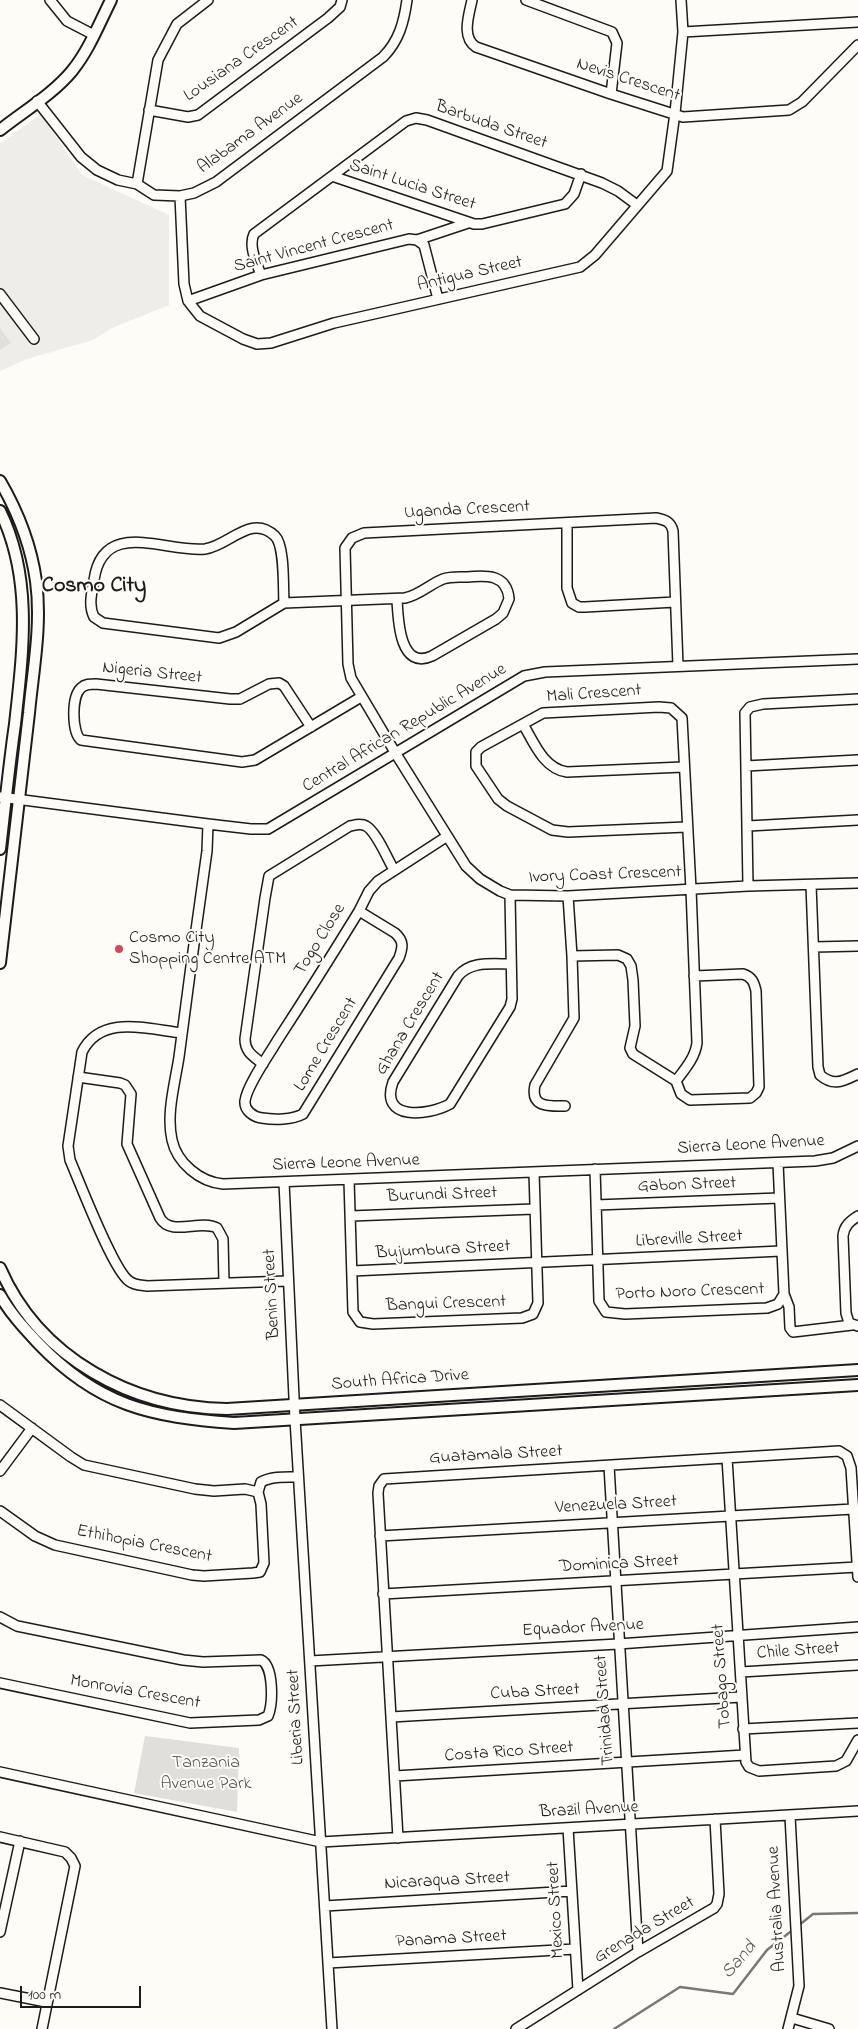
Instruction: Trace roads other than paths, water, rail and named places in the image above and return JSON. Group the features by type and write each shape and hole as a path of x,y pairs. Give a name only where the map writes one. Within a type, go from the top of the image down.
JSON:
{"street":[{"path":"50,0 67,21 94,35"},
{"path":"0,130 62,82 71,72 94,35 111,0"},
{"path":"136,184 157,64 172,33 183,19 208,0"},
{"name":"Lousiana Crescent","path":"149,110 184,117 198,115 337,11 342,0"},
{"name":"Alabama Avenue","path":"37,101 88,164 106,175 136,184 154,195 180,196 198,191 221,178 383,57 397,39 407,0"},
{"name":"Nevis Crescent","path":"472,0 468,32 469,40 474,46 611,94 685,117 790,110 802,102 858,45"},
{"path":"526,0 612,32 617,38 617,48 611,94"},
{"name":"Antigua Street","path":"188,301 193,310 200,316 243,339 261,344 334,323 580,267 595,255 667,171 683,32 681,0"},
{"path":"683,32 858,22"},
{"name":"Barbuda Street","path":"261,276 252,247 254,234 406,121 416,118 611,186 638,205"},
{"name":"Saint Lucia Street","path":"332,176 468,223 482,224 561,206 571,199 580,174"},
{"path":"180,196 184,284 188,301"},
{"path":"417,240 468,223"},
{"name":"Saint Vincent Crescent","path":"188,301 261,276 405,240 417,240 424,245 438,298"},
{"path":"0,294 34,339"},
{"path":"0,481 15,509 26,538 38,599 37,633 0,963"},
{"path":"0,510 12,537 17,558 24,612 20,675 3,797 0,849"},
{"name":"Uganda Crescent","path":"396,754 361,697 348,668 345,548 352,538 360,534 454,527 656,518 668,522 673,531 678,666"},
{"path":"567,523 567,588 572,603 579,607 585,607 675,602"},
{"path":"284,603 280,543 272,534 256,528 239,532 218,545 207,549 137,542 123,543 114,547 101,557 96,568 90,606 94,617 103,623 219,638 236,632 284,603 397,599 417,595 447,578 495,577 504,584 509,599 503,613 496,619 432,656 423,659 412,655 402,641 398,625 397,599"},
{"name":"Central African Republic Avenue","path":"3,797 208,824 268,829 524,676 545,672 858,659"},
{"name":"Nigeria Street","path":"311,727 284,686 275,682 240,699 96,684 82,687 76,699 74,729 76,736 81,740 228,761 256,760 311,727 361,697"},
{"path":"748,886 744,718 750,707 762,704 858,699"},
{"name":"Mali Crescent","path":"676,1082 696,1051 691,889 686,827 682,718 671,708 659,707 555,711 543,713 476,752 476,766 498,799 543,826 560,832 686,827"},
{"path":"522,724 546,761 558,770 567,772 683,767"},
{"name":"Ivory Coast Crescent","path":"396,754 446,836 473,874 510,895 568,896 748,886 858,883"},
{"path":"746,766 858,760"},
{"path":"748,826 858,820"},
{"name":"Sierra Leone Avenue","path":"208,824 207,851 170,1119 172,1140 178,1155 194,1172 216,1184 829,1160 858,1146"},
{"path":"263,1064 248,1052 245,1047 265,898 270,876 350,826 358,824 366,826 372,831 394,870"},
{"name":"Togo Close","path":"263,1064 359,912 369,891 378,881 446,836"},
{"path":"811,885 818,1067 820,1075 826,1080 837,1083 858,1074"},
{"name":"Ghana Crescent","path":"510,895 512,999 510,1007 450,1104 429,1112 399,1110 390,1098 393,1082 458,976 465,968 473,965 510,964"},
{"path":"565,1106 542,1104 537,1101 533,1093 535,1086 574,1018 568,896"},
{"name":"Lome Crescent","path":"263,1064 247,1094 245,1103 248,1110 260,1118 292,1118 303,1114 389,975 403,949 400,938 396,933 359,912"},
{"path":"814,947 858,946"},
{"path":"572,956 618,955 627,958 631,966 633,980 635,1026 631,1043 633,1054 676,1082 681,1094 685,1098 694,1101 750,1098 759,1087 756,992 752,980 743,974 694,976"},
{"path":"181,1033 128,1026 111,1027 95,1035 85,1045 82,1052 68,1152 113,1257 123,1276 137,1285 288,1281"},
{"path":"78,1078 120,1083 128,1088 132,1102 127,1144 160,1218 163,1223 170,1227 205,1225 217,1228 223,1239 224,1283"},
{"name":"Porto Noro Crescent","path":"595,1169 599,1301 606,1312 611,1314 767,1308 778,1304 784,1294 778,1163"},
{"name":"Bangui Crescent","path":"349,1180 353,1312 355,1317 365,1323 522,1318 533,1314 538,1303 534,1172"},
{"name":"Benin Street","path":"284,1182 295,1404"},
{"name":"Gabon Street","path":"596,1205 779,1198"},
{"name":"Burundi Street","path":"351,1216 534,1209"},
{"path":"855,1326 848,1320 846,1313 843,1236 845,1227 858,1216"},
{"name":"Libreville Street","path":"536,1262 598,1261 781,1252"},
{"name":"Bujumbura Street","path":"352,1271 536,1262"},
{"name":"South Africa Drive","path":"0,1268 17,1301 39,1329 65,1354 82,1367 135,1393 160,1401 199,1409 227,1409 858,1370"},
{"path":"784,1294 789,1307 790,1328 793,1332 855,1326"},
{"name":"South Africa Drive","path":"0,1295 19,1323 67,1371 88,1385 124,1404 159,1415 193,1420 234,1423 858,1385"},
{"name":"Liberia Street","path":"295,1404 332,2029"},
{"path":"0,1405 70,1457 84,1465 195,1489 214,1491 245,1489 258,1492 261,1482 264,1480 298,1478"},
{"path":"0,1471 32,1428"},
{"name":"Guatamala Street","path":"398,1838 378,1494 381,1482 387,1478 836,1451 846,1456 851,1468 858,1577"},
{"name":"Tobago Street","path":"727,1458 745,1755"},
{"name":"Trinidad Street","path":"609,1466 613,1522 614,1581 638,1952"},
{"name":"Ethihopia Crescent","path":"0,1511 35,1536 56,1545 192,1575 243,1574 260,1572 264,1563 261,1504 258,1492"},
{"name":"Venezuela Street","path":"380,1536 853,1509"},
{"name":"Dominica Street","path":"383,1594 857,1567"},
{"name":"Monrovia Crescent","path":"0,1617 17,1626 183,1660 203,1662 261,1660 265,1662 270,1671 272,1704 268,1716 259,1720 190,1723 0,1684"},
{"name":"Equador Avenue","path":"310,1660 618,1644 858,1627"},
{"name":"Chile Street","path":"741,1672 858,1665"},
{"name":"Cuba Street","path":"391,1717 741,1697"},
{"path":"743,1729 858,1723"},
{"path":"745,1755 749,1767 759,1771 836,1766 846,1761 858,1740"},
{"name":"Costa Rico Street","path":"395,1776 745,1755"},
{"name":"Brazil Avenue","path":"0,1772 321,1842 858,1811"},
{"name":"Australia Avenue","path":"788,2029 799,1986 790,1816"},
{"name":"Grenada Street","path":"516,2029 638,1952 707,1913 717,1904 719,1894 715,1819"},
{"name":"Mexico Street","path":"568,1828 578,1990"},
{"path":"0,1837 65,1852 75,1866 42,2029"},
{"path":"0,1932 20,1841"},
{"name":"Nicaraqua Street","path":"325,1906 572,1891"},
{"name":"Panama Street","path":"328,1963 575,1949"},
{"path":"0,1992 46,2002"},
{"path":"792,2018 829,2029"}],"waterway":[{"name":"Sand","path":"798,1926 813,1914 858,1913"},
{"name":"Sand","path":"614,2029 680,1987 733,1994 767,1950 794,1929"}],"place":[{"name":"Cosmo City Shopping Centre ATM","path":"119,949"}],"district":[{"name":"Cosmo City","path":"94,587"}],"park label":[{"name":"Tanzania Avenue Park","path":"206,1774"}]}
